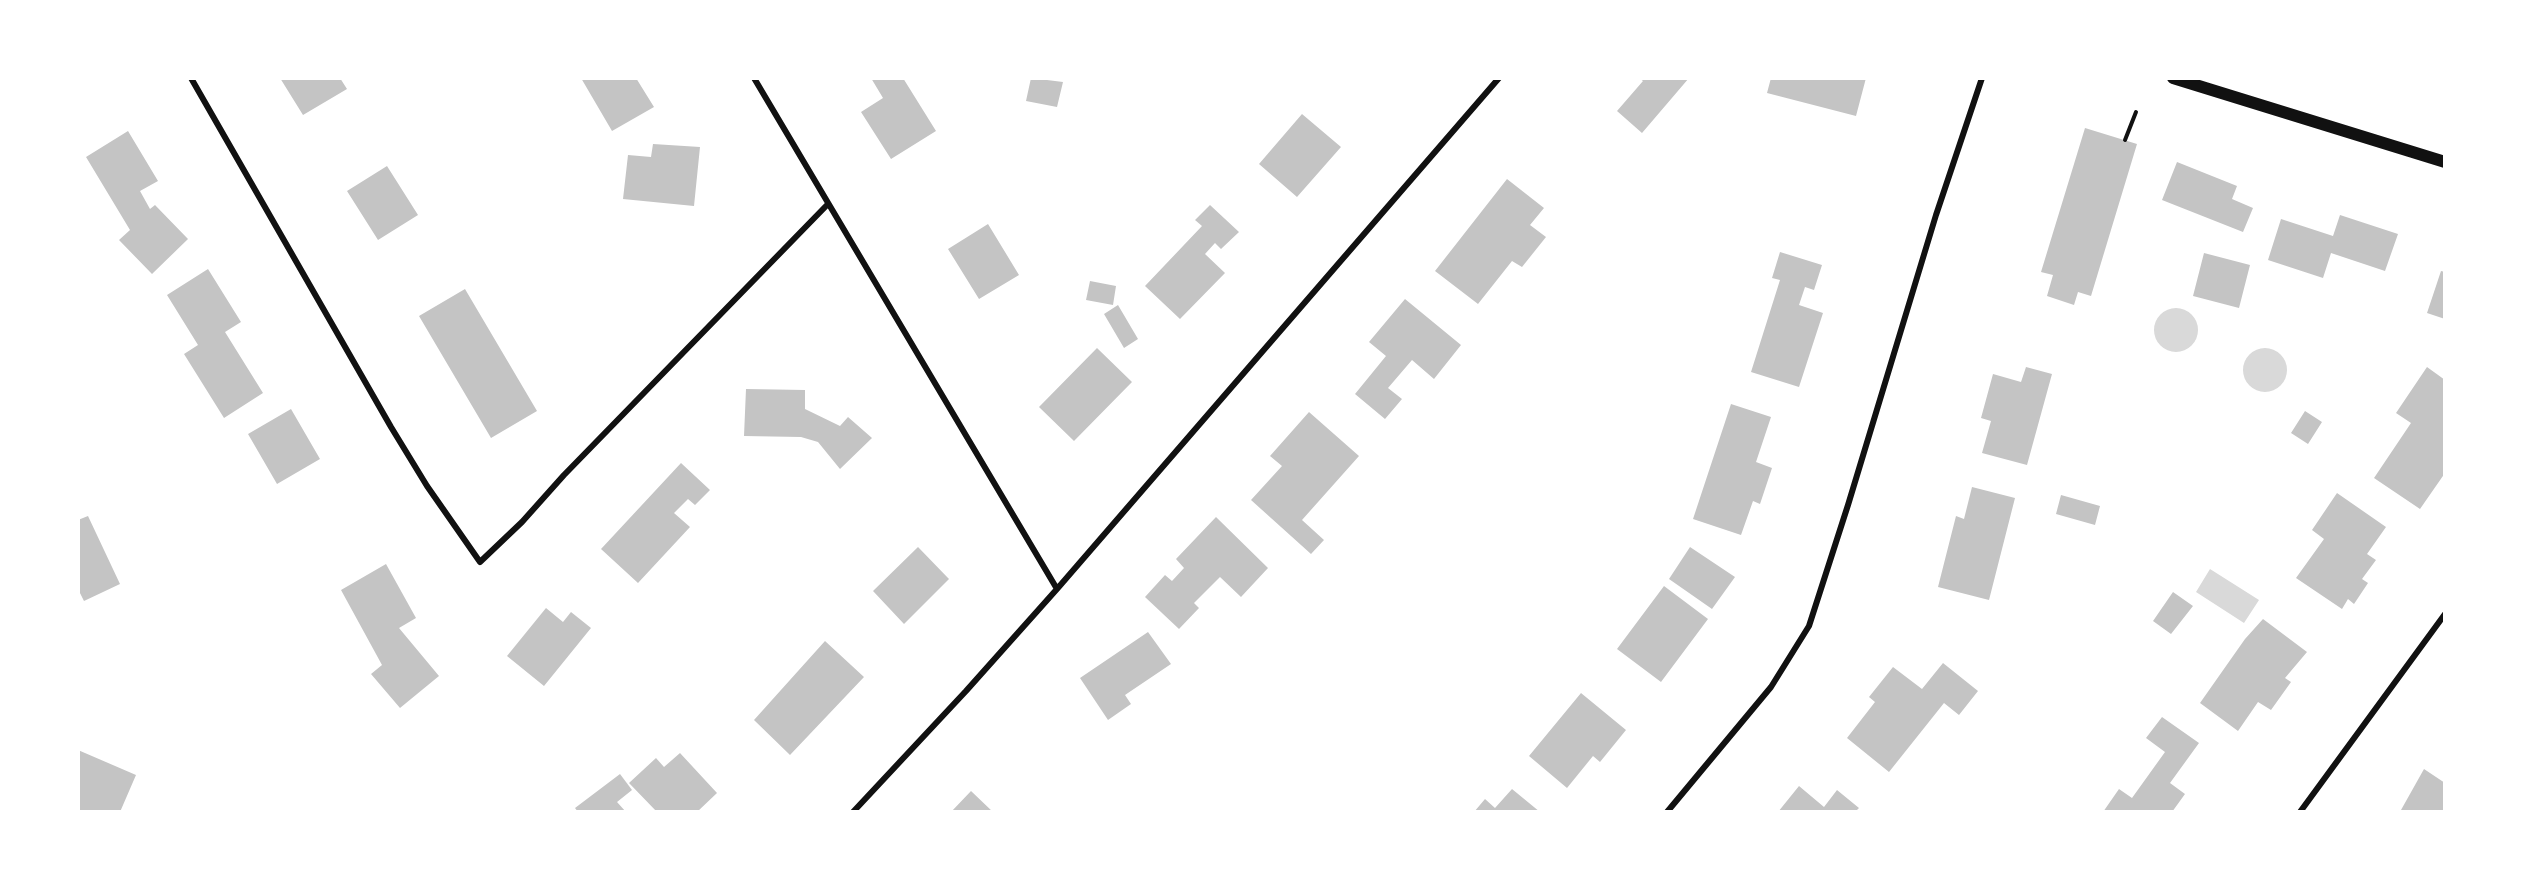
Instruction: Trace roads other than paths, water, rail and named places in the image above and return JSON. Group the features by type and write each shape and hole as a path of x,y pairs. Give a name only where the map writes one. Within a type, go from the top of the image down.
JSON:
{"main road":[{"path":"2172,78 2445,162"}],"street":[{"path":"191,78 391,427 427,486 480,562 522,522 572,467 827,205"},
{"path":"754,78 827,205 1058,589"},
{"path":"853,812 1058,589 1499,78"},
{"path":"1667,812 1771,687 1809,626 1936,214 1982,78"},
{"path":"2300,812 2445,614"}]}
